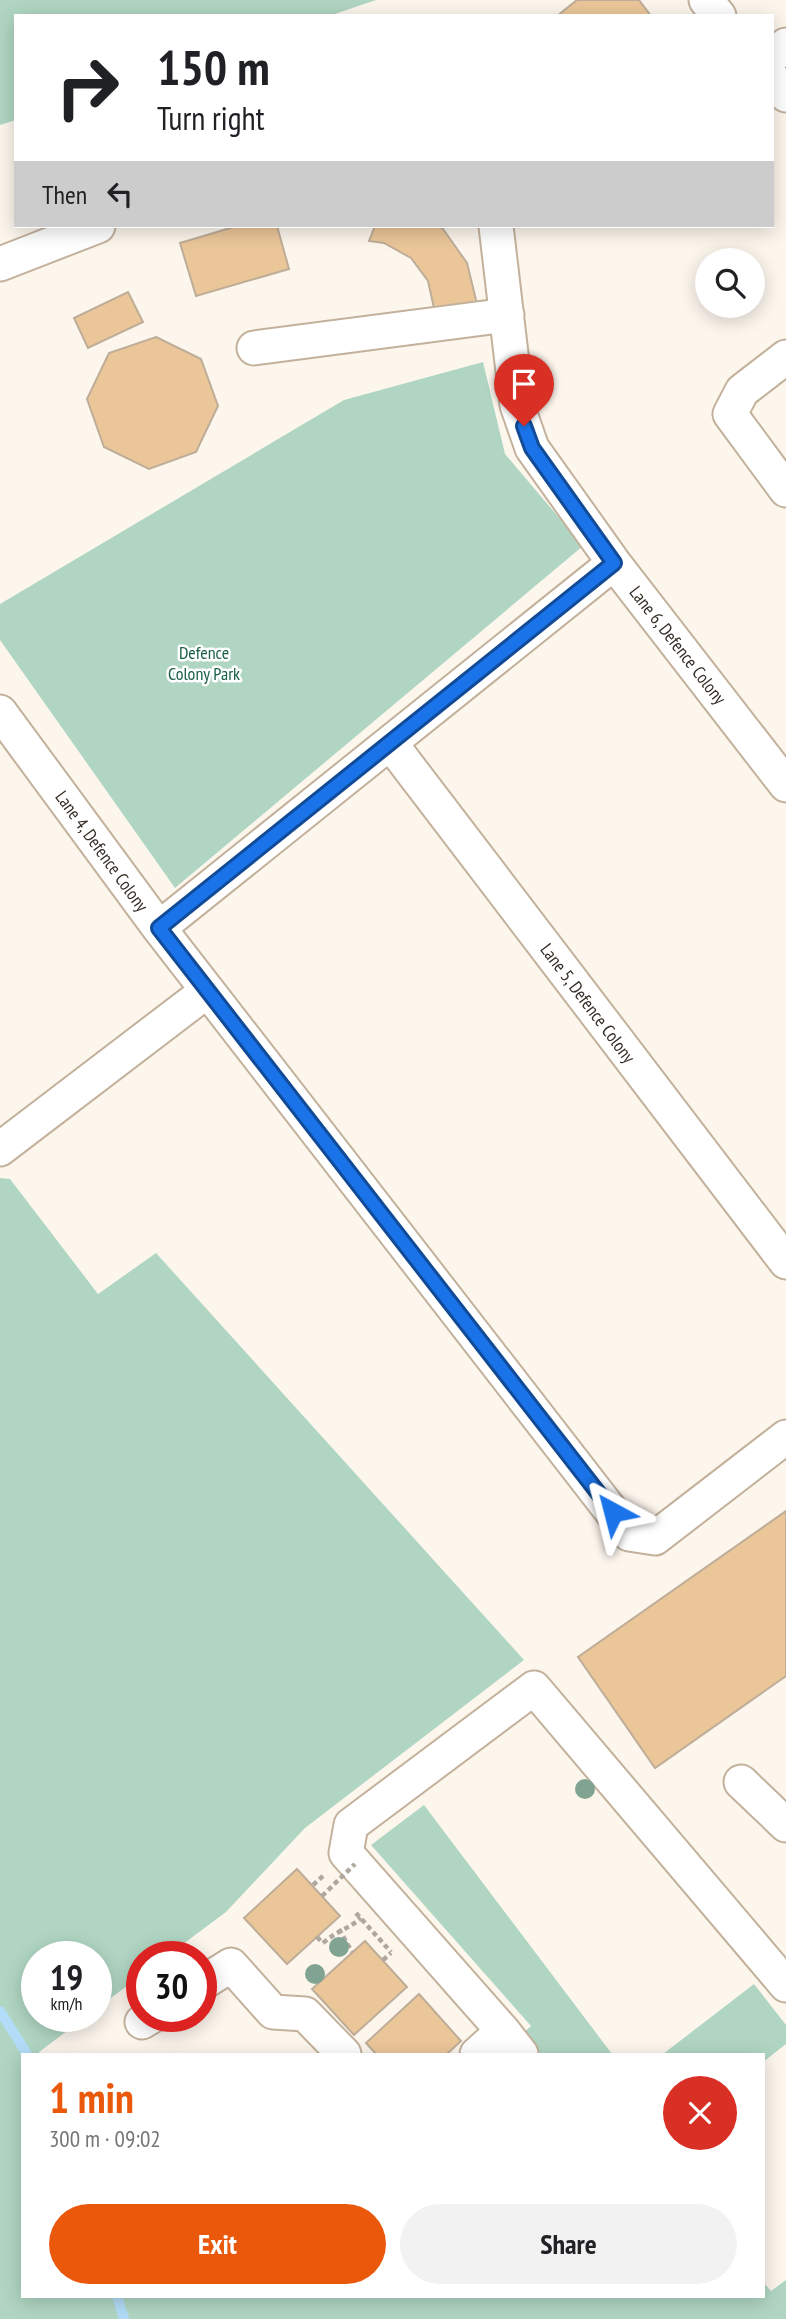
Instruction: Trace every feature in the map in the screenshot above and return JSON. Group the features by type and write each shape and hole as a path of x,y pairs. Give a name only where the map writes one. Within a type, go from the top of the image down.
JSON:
{"street":[{"path":"706,0 717,14"},
{"path":"774,80 786,95"},
{"path":"0,264 93,228"},
{"name":"Lane 6, Defence Colony","path":"496,228 517,405 532,448 614,563 786,785"},
{"path":"254,348 507,315"},
{"path":"786,356 742,391 730,414 786,490"},
{"path":"159,928 614,563"},
{"name":"Lane 4, Defence Colony","path":"0,712 207,991 629,1534 655,1538 786,1437"},
{"name":"Lane 5, Defence Colony","path":"391,744 786,1262"},
{"path":"0,1149 207,991"},
{"path":"480,2053 512,2043 345,1853 351,1825 534,1688 786,1984"},
{"path":"741,1782 786,1825"},
{"path":"217,1974 231,1965 273,2012 305,2014 343,2053"}],"path":[{"path":"322,1896 355,1864"},
{"path":"356,1913 391,1952"},
{"path":"317,1937 323,1943 339,1929 353,1925"},
{"path":"339,1929 346,1937 347,1948 352,1952"}],"green space":[{"path":"0,0 376,0 335,14 14,14 14,121 0,125"},
{"name":"Defence Colony Park","path":"483,362 505,454 583,546 175,888 0,640 0,604 344,400"},
{"path":"0,1178 10,1179 98,1294 156,1253 524,1660 305,1828 226,1912 187,1941 126,1941 126,1987 112,1997 112,1941 21,1941 21,2032 66,2032 40,2053 21,2053 21,2298 765,2298 765,2284 771,2291 786,2280 786,2319 0,2319"},
{"path":"424,1805 611,2053 501,2053 531,2026 371,1845"},
{"path":"754,1984 786,2025 786,2044 765,2060 765,2053 664,2053"}],"building":[{"path":"577,0 639,0 650,14 560,14"},
{"path":"230,228 278,228 289,269 196,296 180,243"},
{"path":"374,228 442,228 467,263 477,304 434,308 428,281 411,258 384,243 369,241"},
{"path":"128,292 143,322 88,348 74,318"},
{"path":"156,337 201,359 218,406 196,452 149,469 104,447 87,399 109,353"},
{"path":"786,1511 786,1676 655,1768 578,1657"},
{"path":"297,1869 340,1916 287,1964 244,1918"},
{"path":"365,1941 407,1987 354,2035 312,1989"},
{"path":"419,1994 461,2041 448,2053 375,2053 366,2043"}],"waterway":[{"path":"0,2011 26,2053"},
{"path":"118,2298 124,2319"}],"route":[{"path":"524,426 532,448 614,563 159,928 613,1512"}]}
